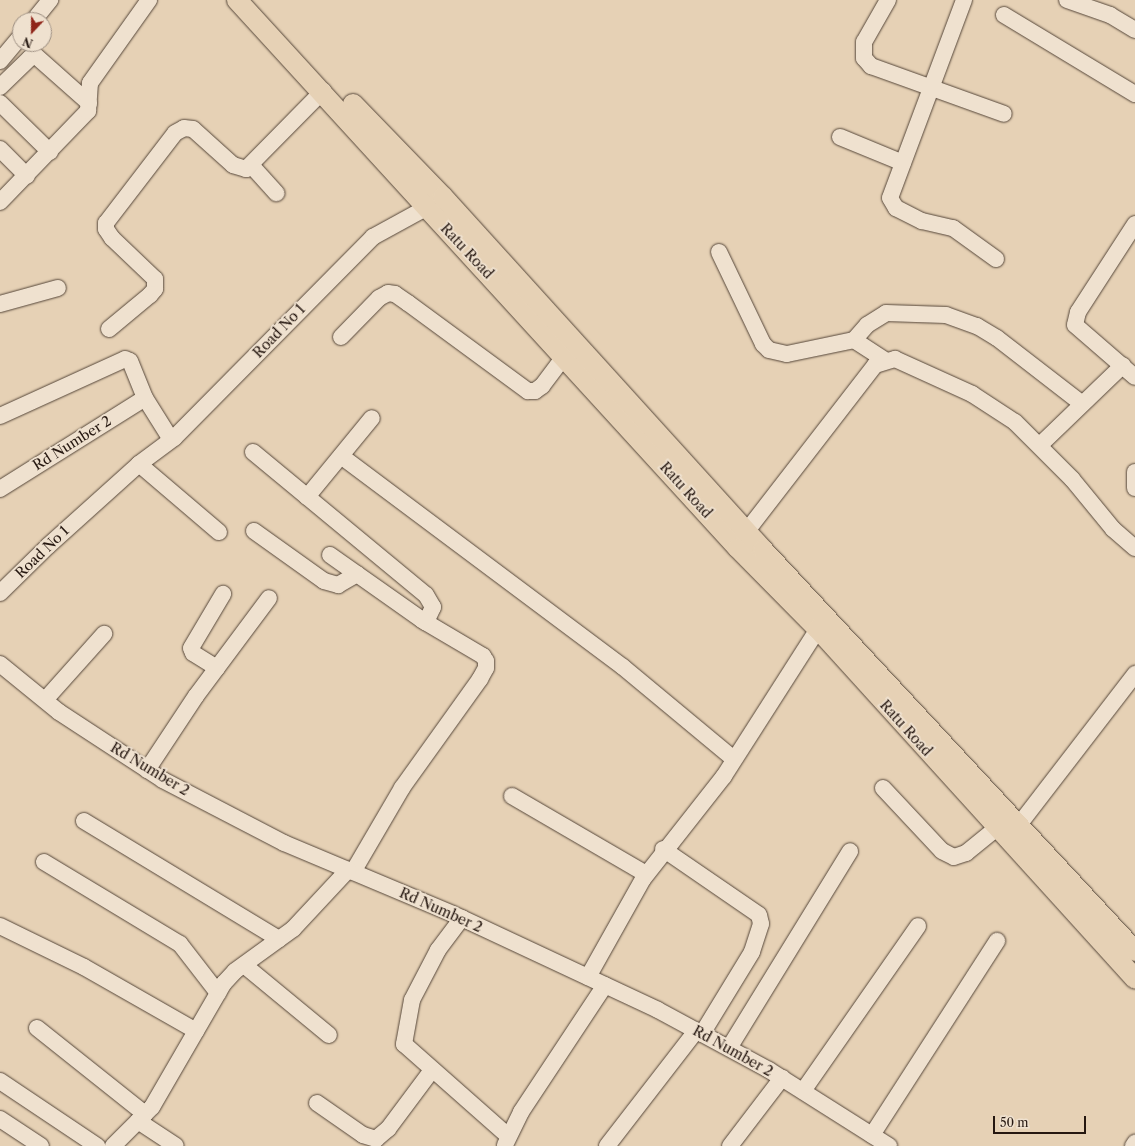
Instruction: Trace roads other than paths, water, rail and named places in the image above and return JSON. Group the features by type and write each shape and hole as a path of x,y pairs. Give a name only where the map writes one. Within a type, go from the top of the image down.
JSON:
{"main road":[{"name":"Ratu Road","path":"237,0 323,91 435,203 746,532 1135,951"},
{"name":"Ratu Road","path":"256,0 435,203 565,356 738,548 818,629 996,829 1135,979"}],"street":[{"path":"40,12 50,0"},
{"path":"0,202 85,115 89,103 90,83 149,0"},
{"path":"888,0 864,42 864,58 879,70 1004,114"},
{"path":"964,0 902,162 890,198 896,208 922,221 953,228 996,259"},
{"path":"1067,0 1110,14 1135,30"},
{"path":"1004,15 1135,94"},
{"path":"0,61 12,47"},
{"path":"0,87 30,58 36,56 89,103"},
{"path":"108,329 150,295 155,284 149,271 112,238 106,229 106,223 176,133 184,128 193,128 233,165 246,169 252,165 323,91"},
{"path":"0,103 50,152"},
{"path":"840,137 902,162"},
{"path":"0,149 27,176"},
{"path":"252,165 276,193"},
{"name":"Road No 1","path":"0,593 48,546 138,464 170,438 174,438 374,237 435,203"},
{"path":"1135,224 1075,319 1075,325 1082,334 1123,365 1135,377"},
{"path":"719,252 763,344 769,350 788,354 854,340 867,325 886,313 946,315 997,338 1080,403"},
{"path":"0,304 58,288"},
{"path":"341,336 379,298 388,294 395,294 528,391 535,392 542,386 565,356"},
{"path":"854,340 885,360 907,362 972,394 1015,422 1040,445 1112,529 1135,548"},
{"path":"0,416 125,359 130,361 145,398 170,438"},
{"path":"746,532 848,398 875,365 885,360"},
{"path":"1040,445 1080,403 1123,365"},
{"name":"Rd Number 2","path":"0,489 145,398"},
{"path":"307,497 372,418"},
{"path":"253,452 426,595 433,607 426,622"},
{"path":"341,456 623,667 734,759"},
{"path":"138,464 219,532"},
{"path":"1135,472 1135,488"},
{"path":"254,530 324,581 338,585 358,574"},
{"path":"113,1146 141,1118 167,1083 218,993 244,965 298,924 350,871 402,788 486,668 483,656 426,622 330,555"},
{"path":"217,668 193,653 191,648 223,594"},
{"path":"147,770 217,668 269,598"},
{"path":"588,977 646,874 663,849 710,795 818,629"},
{"path":"45,700 104,634"},
{"name":"Rd Number 2","path":"0,664 45,700 147,770 284,843 462,918 605,985 699,1032 782,1078 889,1146"},
{"path":"1018,826 1135,674"},
{"path":"883,788 942,851 954,857 966,853 996,829"},
{"path":"512,796 646,874"},
{"path":"84,821 279,939"},
{"path":"607,1146 699,1032 752,952 761,924 759,915 663,849"},
{"path":"729,1048 850,851"},
{"path":"44,862 180,944 191,954 218,993"},
{"path":"462,918 438,950 412,1000 404,1044 506,1141 521,1112 605,985"},
{"path":"0,926 84,967 196,1032"},
{"path":"803,1091 918,926"},
{"path":"872,1135 997,941"},
{"path":"244,965 329,1036"},
{"path":"37,1028 141,1118 176,1146"},
{"path":"317,1103 362,1135 376,1139 388,1129 432,1070"},
{"path":"730,1146 782,1078"},
{"path":"0,1081 97,1146"},
{"path":"0,1119 41,1146"},
{"path":"1132,1146 1135,1143"}]}
